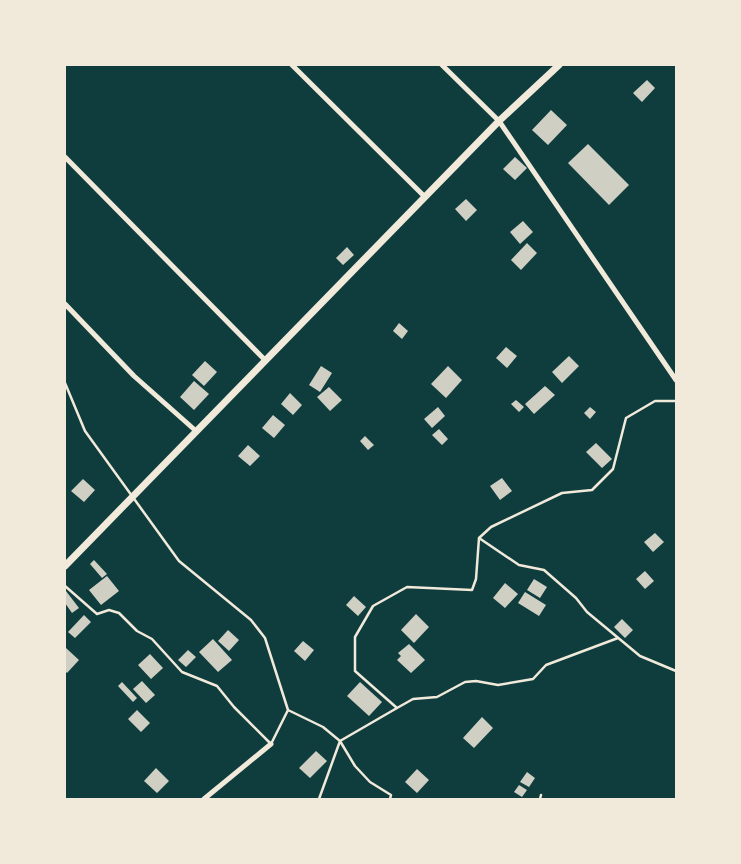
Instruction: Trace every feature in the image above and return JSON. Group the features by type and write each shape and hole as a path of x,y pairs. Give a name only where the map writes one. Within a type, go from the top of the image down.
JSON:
{"street":[{"path":"292,65 425,197"},
{"path":"442,65 499,122 676,380"},
{"path":"65,566 425,197 559,65"},
{"path":"65,157 265,360"},
{"path":"65,304 134,376 196,431"},
{"path":"204,799 271,744"}],"lane":[{"path":"65,383 84,431 179,561 251,620 265,638 288,710 271,744 234,707 217,686 182,672 152,639 137,632 119,613 109,610 97,614 65,586"},
{"path":"397,708 355,671 355,637 373,606 408,586 472,590 476,579 479,538 491,527 562,494 592,490 613,469 626,418 655,401 676,401"},
{"path":"479,538 519,565 544,570 576,598 587,612 640,656 676,671"},
{"path":"318,799 340,741 413,699 437,698 465,682 476,680 498,685 533,680 546,665 618,638"},
{"path":"288,710 323,727 340,741 355,766 370,782 391,794 390,799"}],"building":[{"path":"647,80 655,88 642,102 633,93"},
{"path":"551,110 567,125 548,145 532,130"},
{"path":"588,144 629,185 609,205 568,163"},
{"path":"515,157 527,168 515,180 503,169"},
{"path":"466,199 477,210 466,221 455,209"},
{"path":"523,221 533,232 520,244 510,232"},
{"path":"527,243 537,253 521,270 511,260"},
{"path":"347,247 354,255 343,265 336,258"},
{"path":"399,323 408,331 402,339 393,331"},
{"path":"506,347 517,356 507,368 496,358"},
{"path":"569,356 579,366 562,383 552,372"},
{"path":"205,361 217,372 204,386 192,375"},
{"path":"321,366 332,373 320,392 309,385"},
{"path":"448,366 462,380 446,398 431,384"},
{"path":"194,381 209,394 194,410 180,397"},
{"path":"545,386 555,395 534,414 525,404"},
{"path":"329,387 342,400 330,411 317,397"},
{"path":"290,393 302,405 293,415 281,404"},
{"path":"516,400 524,407 519,412 511,404"},
{"path":"438,407 445,416 432,428 424,419"},
{"path":"590,407 596,412 590,419 584,413"},
{"path":"273,415 285,425 274,438 262,428"},
{"path":"439,429 448,439 442,445 432,435"},
{"path":"365,436 374,445 368,450 360,441"},
{"path":"596,443 612,459 602,468 586,452"},
{"path":"248,445 260,456 250,466 238,456"},
{"path":"502,478 512,491 500,500 490,486"},
{"path":"83,479 95,490 84,502 71,491"},
{"path":"655,533 664,542 653,552 644,542"},
{"path":"94,560 107,574 102,578 90,564"},
{"path":"645,571 654,581 645,589 636,579"},
{"path":"107,576 119,591 101,605 89,590"},
{"path":"534,579 547,587 540,598 527,590"},
{"path":"505,583 518,594 505,608 493,598"},
{"path":"66,591 79,608 72,613 65,603"},
{"path":"525,592 546,605 539,616 518,603"},
{"path":"354,596 366,607 358,616 346,605"},
{"path":"416,614 429,627 414,643 401,630"},
{"path":"84,615 91,622 75,638 68,632"},
{"path":"622,619 633,630 625,638 614,627"},
{"path":"228,630 239,640 229,651 218,641"},
{"path":"213,639 232,660 218,672 199,652"},
{"path":"303,641 314,650 305,661 294,651"},
{"path":"409,644 425,660 411,673 397,660 401,656 398,653"},
{"path":"66,648 79,660 67,673 65,671"},
{"path":"188,650 196,657 186,667 178,660"},
{"path":"150,654 163,668 151,679 138,665"},
{"path":"142,681 155,695 146,703 133,689"},
{"path":"122,682 137,698 133,702 118,686"},
{"path":"360,682 382,702 369,716 347,696"},
{"path":"137,710 150,723 141,732 128,719"},
{"path":"482,717 493,728 474,748 463,738"},
{"path":"316,751 327,761 310,778 299,768"},
{"path":"156,768 169,781 157,793 144,781"},
{"path":"417,769 429,780 417,793 405,782"},
{"path":"527,772 535,778 529,787 520,782"},
{"path":"519,785 527,790 522,797 514,792"}]}
